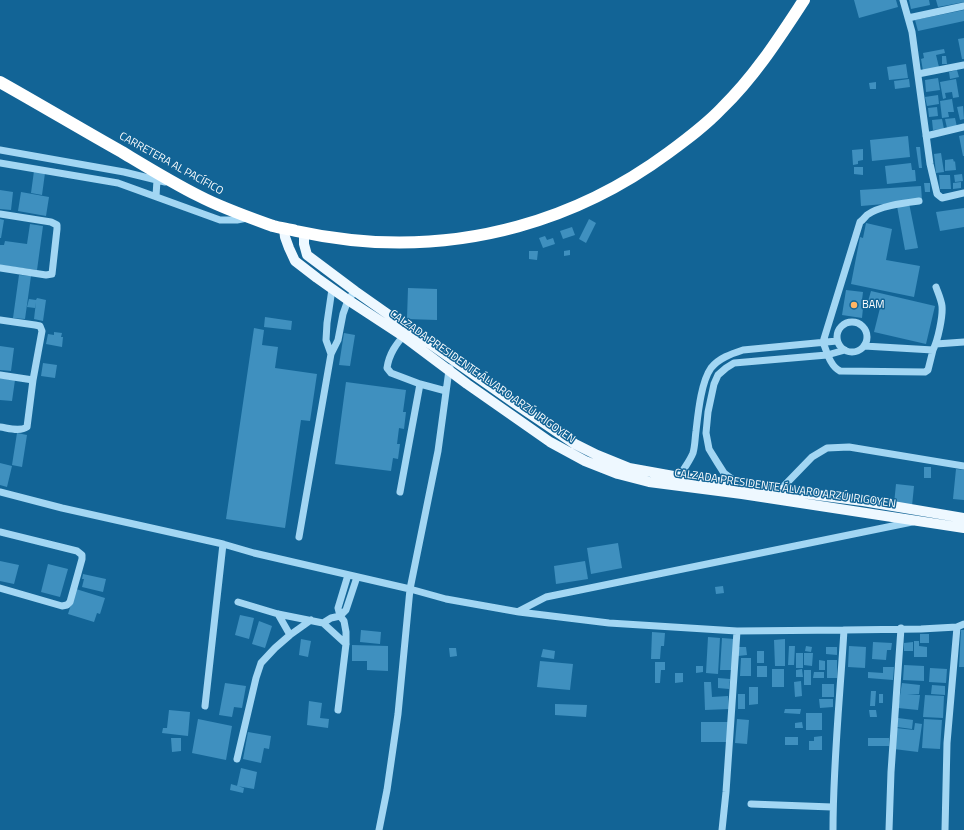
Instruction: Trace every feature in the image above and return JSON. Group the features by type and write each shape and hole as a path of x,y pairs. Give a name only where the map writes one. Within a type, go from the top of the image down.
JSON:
{"highway":[{"name":"CARRETERA AL PACÍFICO","path":"0,82 182,187 219,206 276,227 304,233 364,242 417,243 449,240 481,236 522,226 553,216 592,199 625,182 657,162 698,130 722,109 736,94 756,70 804,0"}],"main road":[{"name":"CALZADA PRESIDENTE ÁLVARO ARZÚ IRIGOYEN","path":"284,229 285,237 295,261 348,300 407,333"},
{"name":"CALZADA PRESIDENTE ÁLVARO ARZÚ IRIGOYEN","path":"304,233 304,244 307,255 451,366 467,384 550,442 597,467 650,482 677,481 739,484 863,501 964,518"},
{"name":"CALZADA PRESIDENTE ÁLVARO ARZÚ IRIGOYEN","path":"677,481 742,494 964,528"}],"street":[{"path":"903,0 912,32 930,164 937,194 942,198 964,193"},
{"path":"908,18 964,6"},
{"path":"918,74 964,65"},
{"path":"926,136 964,127"},
{"path":"0,150 124,172 182,187"},
{"path":"0,163 118,183 220,220 237,220 249,217"},
{"path":"156,196 157,180"},
{"path":"919,201 894,205 873,212 860,222 823,342 827,355 835,369 840,371 925,372 928,370 935,347 942,311 942,304 936,287"},
{"path":"0,214 51,222 57,225 52,274 46,275 0,268"},
{"path":"331,354 326,340 332,289"},
{"path":"299,537 331,354 338,340 343,314 348,300 355,291"},
{"path":"0,320 35,324 40,326 42,331 33,380 27,427 20,430 0,427"},
{"path":"846,323 859,324 865,330 867,338 864,346 857,351 849,352 845,350 837,341 840,328 846,323"},
{"path":"407,333 396,345 389,359 387,368 391,373 420,384 446,391"},
{"path":"677,481 688,464 693,451 705,379 711,368 728,355 743,350 837,341"},
{"path":"864,346 925,350 964,342"},
{"path":"739,484 724,473 709,449 706,433 708,412 714,384 718,375 734,363 827,355 845,350"},
{"path":"718,362 726,368"},
{"path":"379,830 387,790 398,714 410,589 438,451 451,366"},
{"path":"0,375 33,380"},
{"path":"400,492 420,384"},
{"path":"695,434 706,433"},
{"path":"780,490 812,457 826,448 849,447 964,466"},
{"path":"0,492 62,508 223,544 261,555 410,589 446,599 519,612 609,623 737,631 844,630 960,626 947,743 945,830"},
{"path":"519,612 546,597 918,521"},
{"path":"0,532 77,551 82,555 70,602 67,605 62,606 0,588"},
{"path":"205,706 223,544"},
{"path":"338,710 346,644 346,632 344,622 340,616 338,608 348,575"},
{"path":"323,623 331,618 340,616 346,610 357,577"},
{"path":"238,602 278,614 323,623 346,644"},
{"path":"278,614 290,635"},
{"path":"237,759 256,678 261,663 290,635 311,620"},
{"path":"889,830 891,772 901,628"},
{"path":"833,830 832,807 835,744 844,630"},
{"path":"722,830 737,631"},
{"path":"751,804 832,807"}],"building":[{"path":"854,0 896,0 898,7 859,18"},
{"path":"909,0 929,0 930,5 911,9"},
{"path":"936,0 964,0 964,2 938,7"},
{"path":"964,10 964,21 918,31 915,20"},
{"path":"964,38 964,59 962,59 958,39"},
{"path":"944,49 945,53 936,55 939,67 923,71 921,59 924,58 923,53"},
{"path":"942,56 946,56 947,64 942,64"},
{"path":"906,64 908,78 889,80 887,67"},
{"path":"957,70 959,77 950,79 949,72"},
{"path":"938,78 940,90 926,92 925,80"},
{"path":"909,79 910,87 895,89 894,81"},
{"path":"956,79 959,97 953,98 952,92 945,93 946,98 943,99 940,82"},
{"path":"876,82 876,89 870,89 869,83"},
{"path":"938,95 939,104 927,106 925,97"},
{"path":"952,99 954,112 948,112 949,117 942,118 940,101"},
{"path":"963,106 964,119 960,120 957,107"},
{"path":"937,107 938,116 929,117 928,108"},
{"path":"955,118 957,127 947,128 945,119"},
{"path":"942,119 944,129 933,130 932,120"},
{"path":"964,135 964,156 963,156 959,136"},
{"path":"908,136 910,157 872,161 870,140"},
{"path":"916,147 920,147 922,168 919,168"},
{"path":"863,149 863,160 858,161 858,164 853,165 852,150"},
{"path":"941,153 944,172 936,173 934,154"},
{"path":"953,159 954,162 955,161 956,170 945,171 945,160"},
{"path":"911,163 912,170 915,170 916,181 887,184 885,166"},
{"path":"854,167 863,167 863,175 854,174"},
{"path":"34,171 45,173 42,195 31,193"},
{"path":"962,174 963,181 955,182 954,175"},
{"path":"939,175 950,175 951,189 940,189"},
{"path":"961,182 961,188 953,189 953,183"},
{"path":"924,183 930,183 930,192 925,192"},
{"path":"921,186 922,200 861,206 860,190"},
{"path":"0,190 13,192 11,210 0,209"},
{"path":"21,192 49,197 46,216 18,211"},
{"path":"909,203 918,248 905,250 897,206"},
{"path":"964,208 964,227 940,231 936,212"},
{"path":"0,219 4,220 1,238 0,238"},
{"path":"589,219 596,223 586,243 579,239"},
{"path":"866,223 892,229 886,260 920,266 914,297 851,284 860,237 863,238"},
{"path":"30,224 43,226 37,270 0,265 0,245 4,245 5,241 27,244"},
{"path":"572,227 575,235 563,239 560,231"},
{"path":"545,236 547,240 553,238 555,244 543,248 539,238"},
{"path":"570,250 570,255 564,256 564,251"},
{"path":"529,251 538,251 537,260 529,259"},
{"path":"19,275 31,276 25,319 13,318"},
{"path":"408,288 437,289 437,320 407,319"},
{"path":"846,290 863,292 861,308 863,308 862,318 842,315"},
{"path":"871,291 935,306 926,344 874,332 880,308 867,305"},
{"path":"37,298 46,300 43,321 34,319 36,302 35,308 27,307 29,299 36,300"},
{"path":"265,317 292,321 291,330 264,327"},
{"path":"254,328 264,330 262,345 278,347 275,368 317,374 310,421 301,420 285,528 226,519"},
{"path":"54,332 62,333 62,347 46,344 48,334 54,335"},
{"path":"344,333 355,335 350,366 339,365"},
{"path":"0,346 14,348 11,371 0,370"},
{"path":"43,363 57,365 55,378 41,376"},
{"path":"0,378 15,380 12,401 0,400"},
{"path":"346,382 406,390 403,412 406,412 404,429 399,428 397,444 400,444 398,459 393,458 391,471 335,464"},
{"path":"17,433 27,435 22,467 12,465"},
{"path":"0,463 12,466 7,487 0,485"},
{"path":"924,467 931,467 931,478 924,478"},
{"path":"956,469 964,470 964,500 953,499"},
{"path":"896,484 914,486 912,506 894,504"},
{"path":"618,543 622,568 591,574 587,548"},
{"path":"0,561 19,565 14,584 0,581"},
{"path":"585,561 588,579 556,584 554,566"},
{"path":"48,564 68,569 60,597 41,592"},
{"path":"83,574 106,579 103,592 82,587 84,579 82,579"},
{"path":"723,586 724,593 716,594 715,587"},
{"path":"76,589 105,598 100,614 97,613 94,622 68,614"},
{"path":"240,615 254,618 249,639 235,635"},
{"path":"259,621 272,626 265,648 252,644"},
{"path":"361,630 381,632 380,644 360,642"},
{"path":"961,630 964,630 964,667 959,667"},
{"path":"652,632 665,633 664,646 661,646 660,659 651,659"},
{"path":"920,634 929,634 929,643 920,643"},
{"path":"708,637 720,638 718,674 706,673"},
{"path":"722,638 734,639 732,670 720,670"},
{"path":"301,639 311,641 308,657 299,655"},
{"path":"785,639 785,666 775,666 774,640"},
{"path":"914,641 919,641 919,646 927,647 927,657 914,657"},
{"path":"873,642 892,643 891,650 887,650 886,660 872,659"},
{"path":"913,642 913,651 904,651 904,643"},
{"path":"352,645 388,646 388,671 367,670 367,661 352,661"},
{"path":"789,646 795,646 794,665 788,665"},
{"path":"806,646 812,647 811,652 805,651"},
{"path":"849,646 866,647 865,668 848,667"},
{"path":"737,647 746,647 747,655 738,656"},
{"path":"826,647 837,647 837,655 826,654"},
{"path":"449,648 456,648 457,656 450,657"},
{"path":"543,649 555,651 554,659 541,657"},
{"path":"757,651 764,651 764,663 757,663"},
{"path":"796,653 803,653 803,668 796,668"},
{"path":"804,653 813,653 812,666 804,665"},
{"path":"741,658 751,658 751,676 740,676"},
{"path":"819,660 825,661 825,670 819,670"},
{"path":"827,660 837,660 837,678 827,678"},
{"path":"540,661 573,664 570,690 537,687"},
{"path":"655,662 665,662 665,670 661,670 660,683 655,683"},
{"path":"904,665 924,666 924,681 903,680"},
{"path":"696,666 703,666 703,672 696,673"},
{"path":"757,666 767,666 767,677 757,677"},
{"path":"883,667 894,667 893,680 868,678 868,672 883,673"},
{"path":"930,668 947,669 946,683 929,682"},
{"path":"772,669 784,669 784,687 772,687"},
{"path":"802,669 803,677 796,677 796,670"},
{"path":"804,670 811,670 811,685 804,685"},
{"path":"814,672 824,672 824,678 813,678"},
{"path":"675,673 683,673 683,682 675,683"},
{"path":"718,678 730,679 729,689 718,688"},
{"path":"801,681 802,696 795,697 794,682"},
{"path":"704,682 711,682 712,697 728,696 729,709 705,710"},
{"path":"225,683 246,686 242,708 234,707 232,717 219,715"},
{"path":"902,683 920,685 919,694 907,694 920,695 918,710 898,708"},
{"path":"822,684 834,684 834,697 822,697"},
{"path":"932,685 945,686 945,695 931,694"},
{"path":"749,687 758,687 758,704 749,705"},
{"path":"871,691 876,691 875,706 870,706"},
{"path":"738,694 745,694 745,709 738,709"},
{"path":"879,694 883,694 883,703 879,703"},
{"path":"925,695 944,696 943,718 923,717"},
{"path":"819,699 833,699 833,707 820,708"},
{"path":"309,701 322,703 320,718 329,719 328,728 307,725"},
{"path":"555,704 587,705 586,717 555,715"},
{"path":"785,709 801,709 800,714 784,713"},
{"path":"169,710 190,712 188,736 162,733 163,728 167,728"},
{"path":"869,710 876,710 877,717 870,717"},
{"path":"806,713 822,713 822,730 806,730"},
{"path":"898,718 913,720 912,729 897,727"},
{"path":"198,719 232,726 226,760 192,753"},
{"path":"737,719 749,720 747,744 735,743"},
{"path":"924,719 942,720 940,749 922,748"},
{"path":"701,722 729,722 729,742 701,742"},
{"path":"802,722 803,728 795,728 795,723"},
{"path":"915,723 922,724 918,752 894,749 896,728 914,730"},
{"path":"248,732 271,736 269,749 264,748 261,763 243,759"},
{"path":"822,736 822,750 809,750 809,741 814,741 814,737"},
{"path":"785,737 798,737 798,745 785,745"},
{"path":"171,738 181,738 181,751 172,752"},
{"path":"868,738 889,738 889,746 868,746"},
{"path":"241,768 257,772 254,789 237,786"},
{"path":"231,784 244,788 243,793 230,790"}],"place":[{"name":"BAM","path":"854,305"}]}
